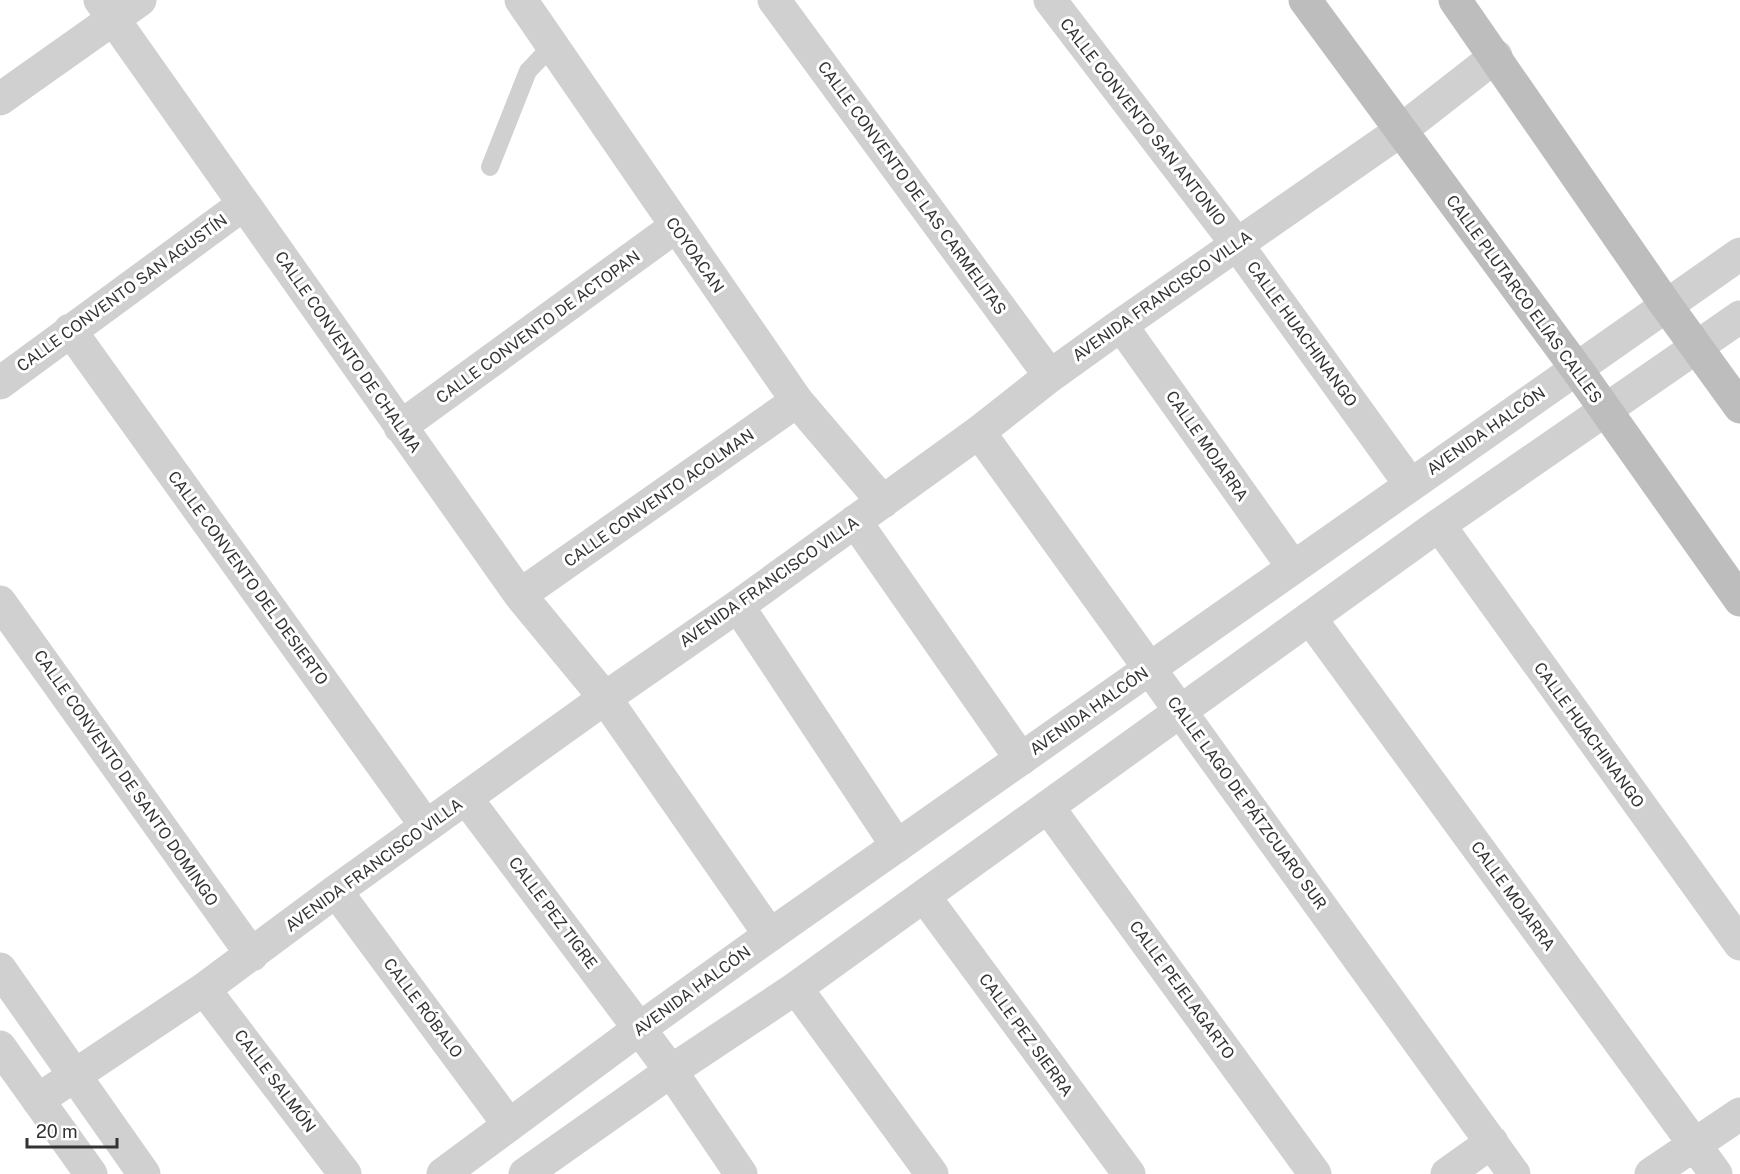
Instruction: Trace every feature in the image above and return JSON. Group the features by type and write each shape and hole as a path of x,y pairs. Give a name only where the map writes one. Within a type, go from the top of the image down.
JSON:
{"main road":[{"name":"CALLE PLUTARCO ELÍAS CALLES","path":"1305,0 1576,368 1740,600"},
{"path":"1455,0 1496,56 1666,306 1740,408"}],"street":[{"path":"0,99 106,10 140,0"},
{"name":"CALLE CONVENTO DE LAS CARMELITAS","path":"774,0 1050,376"},
{"name":"CALLE CONVENTO SAN ANTONIO","path":"1050,0 1236,243"},
{"name":"COYOACAN","path":"526,2 551,47 797,401 882,502"},
{"name":"CALLE CONVENTO DE CHALMA","path":"106,10 520,596 605,698"},
{"name":"AVENIDA FRANCISCO VILLA","path":"38,1100 252,955 426,826 738,606 979,432 1050,376 1121,325 1400,131 1496,56"},
{"name":"CALLE CONVENTO SAN AGUSTÍN","path":"0,383 244,204"},
{"name":"CALLE CONVENTO DE ACTOPAN","path":"400,428 675,227"},
{"name":"CALLE HUACHINANGO","path":"1236,243 1410,484"},
{"name":"AVENIDA HALCÓN","path":"443,1174 770,935 1740,254"},
{"path":"534,1171 671,1071 796,988 1439,525 1740,317"},
{"name":"CALLE MOJARRA","path":"1121,325 1293,567"},
{"name":"CALLE CONVENTO DEL DESIERTO","path":"70,330 426,826"},
{"name":"CALLE CONVENTO ACOLMAN","path":"520,596 797,401"},
{"name":"CALLE LAGO DE PÁTZCUARO SUR","path":"979,432 1514,1174"},
{"path":"855,520 1021,759"},
{"name":"CALLE HUACHINANGO","path":"1439,525 1740,945"},
{"name":"CALLE CONVENTO DE SANTO DOMINGO","path":"0,602 252,955"},
{"path":"738,606 897,846"},
{"name":"CALLE MOJARRA","path":"1310,618 1716,1174"},
{"path":"605,698 770,935"},
{"name":"CALLE PEZ TIGRE","path":"466,798 671,1071 741,1174"},
{"name":"CALLE PEJELAGARTO","path":"1048,807 1315,1174"},
{"name":"CALLE RÓBALO","path":"336,891 509,1125"},
{"name":"CALLE PEZ SIERRA","path":"924,896 1129,1174"},
{"path":"0,969 144,1174"},
{"path":"796,988 932,1174"},
{"name":"CALLE SALMÓN","path":"204,989 345,1174"},
{"path":"0,1047 91,1174"},
{"path":"1651,1174 1740,1113"},
{"path":"1447,1174 1492,1142"}],"lane":[{"path":"490,167 528,71 551,47"}]}
